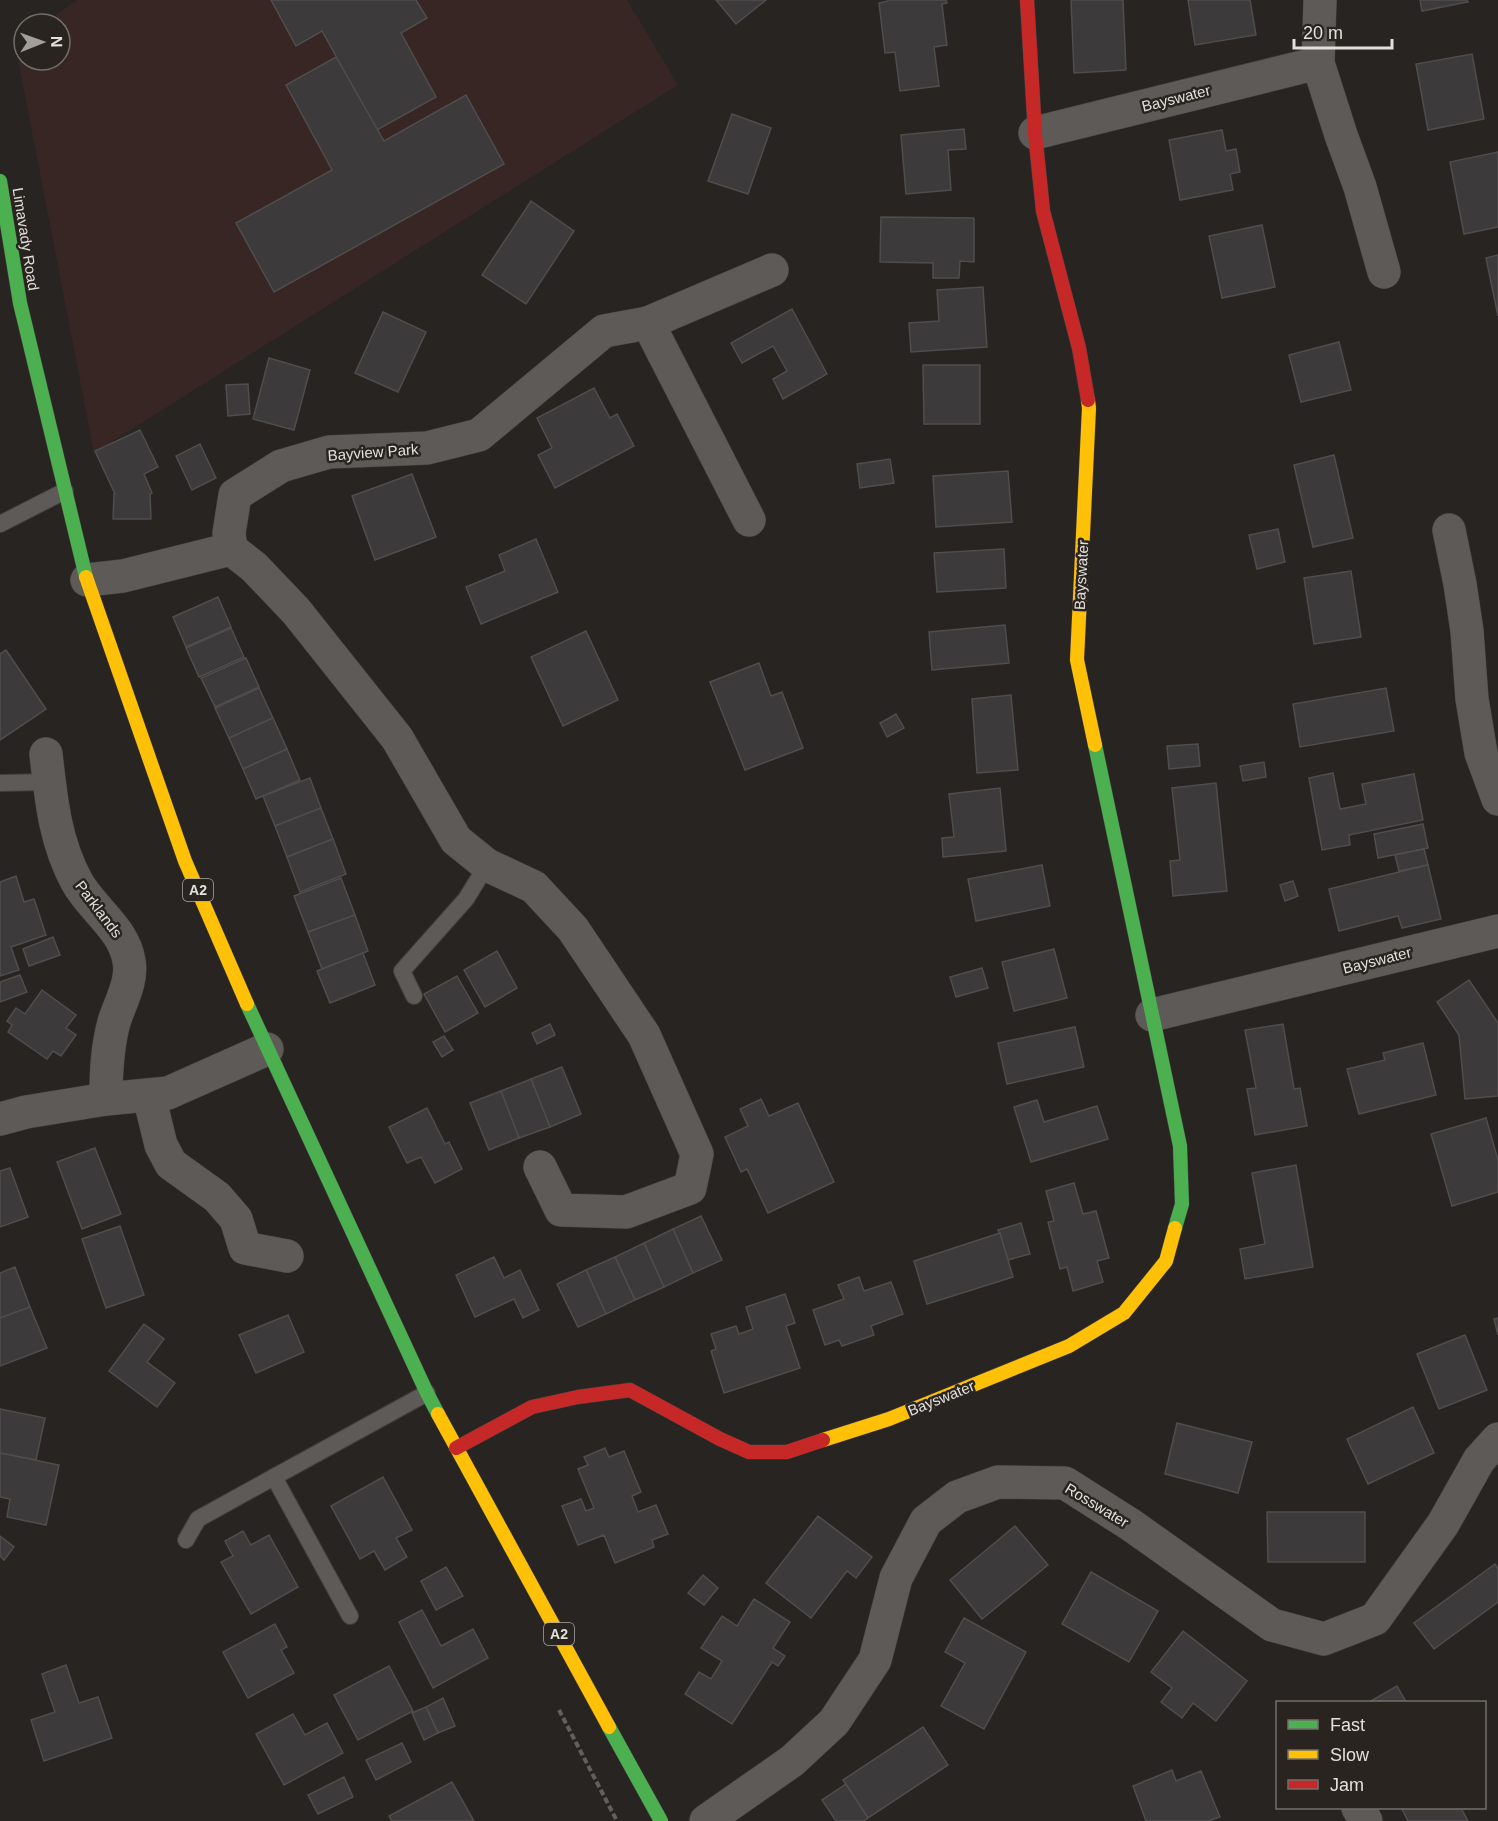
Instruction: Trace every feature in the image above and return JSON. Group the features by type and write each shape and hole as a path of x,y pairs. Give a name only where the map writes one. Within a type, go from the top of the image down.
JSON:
{"main road":[{"name":"Bayswater","path":"456,1448 532,1407 578,1397 630,1390 720,1439 749,1452 787,1452 889,1419 1069,1346 1124,1313 1166,1261 1182,1204 1180,1146 1077,660 1089,408 1079,348 1042,211 1027,0"},
{"name":"Limavady Road","path":"0,181 10,306"},
{"name":"A2","path":"10,306 65,491 87,580 185,861 267,1049 427,1393 661,1821"}],"street":[{"path":"1320,0 1318,63 1360,187 1384,272"},
{"name":"Bayswater","path":"1035,133 1318,63"},
{"name":"Bayview Park","path":"231,549 230,532 235,495 281,466 329,452 427,448 479,435 604,331 648,323 772,270"},
{"path":"648,323 750,520"},
{"path":"1449,530 1467,631 1472,699 1482,753 1498,799"},
{"path":"87,580 123,576 231,549 254,567 296,611 397,738 456,840 488,865 534,887 573,929 644,1035 697,1154 690,1188 626,1212 561,1209 540,1167"},
{"name":"Parklands","path":"48,768 52,808 62,848 78,883 122,939 130,962 128,984 114,1023 106,1064 106,1099"},
{"name":"Bayswater","path":"1152,1015 1498,931"},
{"path":"0,1119 26,1112 106,1099 168,1093 267,1049"},
{"path":"149,1096 161,1145 171,1164 217,1197 236,1219 245,1248 287,1256"},
{"name":"Rosswater","path":"706,1821 792,1761 834,1722 875,1660 896,1578 926,1521 957,1497 998,1482 1065,1483 1131,1525 1272,1624 1324,1639 1375,1619 1443,1524 1479,1460 1498,1439"}],"lane":[{"path":"0,524 65,491"},
{"path":"0,783 48,768"},
{"path":"414,996 402,971 466,899 488,865"},
{"path":"186,1540 198,1519 427,1393"},
{"path":"274,1477 350,1616"}],"path":[{"path":"558,1707 617,1821"}],"shaded area":[{"path":"77,0 627,0 678,85 94,453 20,72 72,72 72,12 60,12"}],"building":[{"path":"271,0 416,0 427,18 401,33 436,97 377,130 322,31 296,46"},
{"path":"716,0 766,0 736,24"},
{"path":"888,0 946,0 947,3 942,4 947,45 934,47 939,86 900,91 895,52 885,53 879,3"},
{"path":"1071,0 1123,0 1126,70 1074,73"},
{"path":"1188,0 1250,0 1256,35 1195,45"},
{"path":"1420,0 1467,0 1468,2 1422,11"},
{"path":"1472,54 1484,119 1428,130 1416,64"},
{"path":"336,57 384,141 466,95 504,164 274,292 236,223 332,170 286,85"},
{"path":"732,114 771,128 748,194 708,181"},
{"path":"964,129 966,149 948,150 951,190 906,194 901,135"},
{"path":"1222,130 1226,151 1236,149 1240,172 1230,174 1233,190 1180,200 1169,140"},
{"path":"1498,152 1498,227 1464,234 1450,162"},
{"path":"531,201 574,231 526,304 482,275"},
{"path":"881,217 974,218 974,262 960,261 959,278 933,278 933,263 880,262"},
{"path":"1262,225 1275,287 1222,298 1209,236"},
{"path":"1498,255 1498,316 1486,258"},
{"path":"983,287 987,347 911,352 909,323 939,321 937,290"},
{"path":"792,309 827,374 783,399 773,379 787,371 773,346 742,363 731,343"},
{"path":"383,312 426,332 398,392 355,373"},
{"path":"1339,342 1351,390 1301,402 1289,355"},
{"path":"269,358 310,370 294,430 253,419"},
{"path":"923,365 980,365 980,424 924,424"},
{"path":"248,384 250,414 228,416 226,385"},
{"path":"594,388 610,418 617,414 634,446 555,488 538,455 552,448 537,418"},
{"path":"140,430 158,467 144,474 152,493 150,494 151,519 113,519 115,494 95,451"},
{"path":"200,444 216,478 192,490 176,456"},
{"path":"1334,455 1353,538 1313,547 1294,465"},
{"path":"890,459 894,483 860,488 857,464"},
{"path":"1008,471 1012,522 936,527 933,476"},
{"path":"412,474 436,537 375,560 352,496"},
{"path":"1278,529 1285,562 1257,569 1249,535"},
{"path":"536,539 558,592 481,624 466,587 505,571 499,555"},
{"path":"1004,549 1006,588 937,592 934,553"},
{"path":"1351,571 1361,637 1314,644 1304,578"},
{"path":"218,597 231,627 186,647 173,617"},
{"path":"1005,625 1009,663 932,670 929,632"},
{"path":"231,628 244,657 199,677 186,648"},
{"path":"586,631 618,700 563,726 531,657"},
{"path":"6,650 46,709 0,740 0,654"},
{"path":"246,658 259,687 215,707 201,678"},
{"path":"759,663 771,696 782,692 803,748 745,770 710,682"},
{"path":"259,688 273,718 229,738 215,708"},
{"path":"1386,688 1394,731 1300,747 1293,704"},
{"path":"1011,695 1018,770 977,773 972,699"},
{"path":"896,714 904,728 887,737 880,723"},
{"path":"273,718 287,749 243,769 229,738"},
{"path":"1198,744 1200,766 1169,769 1167,746"},
{"path":"287,749 300,780 256,799 243,769"},
{"path":"1264,762 1266,777 1243,781 1240,766"},
{"path":"1333,773 1340,809 1366,804 1362,784 1414,774 1423,820 1349,835 1350,845 1322,850 1309,778"},
{"path":"310,778 321,808 275,826 263,796"},
{"path":"1216,783 1227,891 1173,896 1170,861 1180,860 1172,788"},
{"path":"1000,788 1006,851 943,857 942,838 954,837 949,794"},
{"path":"321,808 333,839 287,857 275,826"},
{"path":"1423,824 1428,848 1378,858 1374,834"},
{"path":"333,839 346,874 300,892 287,857"},
{"path":"1424,849 1428,865 1399,871 1395,855"},
{"path":"1042,865 1050,906 976,921 968,879"},
{"path":"1428,865 1441,919 1402,928 1398,916 1339,931 1329,889"},
{"path":"16,876 24,902 34,899 46,935 11,947 19,970 0,976 0,882"},
{"path":"341,878 355,915 308,932 294,896"},
{"path":"1293,881 1298,896 1285,901 1280,885"},
{"path":"355,915 368,951 322,969 308,932"},
{"path":"53,937 60,955 29,966 23,949"},
{"path":"1054,949 1067,998 1014,1011 1002,962"},
{"path":"497,951 517,988 485,1007 464,970"},
{"path":"363,953 375,985 330,1003 317,971"},
{"path":"982,968 988,988 956,997 950,977"},
{"path":"20,975 27,992 0,1002 0,982"},
{"path":"457,976 478,1013 445,1032 424,994"},
{"path":"1469,980 1498,1023 1498,1096 1465,1099 1459,1035 1437,1002"},
{"path":"42,990 76,1015 66,1028 76,1035 61,1056 53,1051 47,1059 8,1032 12,1025 7,1021 16,1008 25,1014"},
{"path":"550,1024 555,1035 537,1044 532,1033"},
{"path":"1283,1024 1294,1089 1300,1088 1307,1126 1255,1135 1247,1089 1256,1088 1245,1030"},
{"path":"1075,1027 1084,1067 1007,1084 998,1043"},
{"path":"444,1036 453,1050 442,1057 433,1042"},
{"path":"1423,1043 1436,1095 1359,1114 1347,1069 1385,1060 1383,1053"},
{"path":"562,1067 581,1114 550,1127 531,1079"},
{"path":"531,1079 550,1127 519,1138 501,1091"},
{"path":"501,1091 519,1138 489,1150 470,1103"},
{"path":"761,1099 769,1116 798,1103 834,1182 768,1213 747,1169 741,1172 725,1137 748,1126 740,1109"},
{"path":"1037,1100 1044,1122 1097,1106 1108,1139 1031,1162 1014,1107"},
{"path":"427,1108 445,1144 449,1142 462,1169 435,1183 421,1157 407,1163 389,1127"},
{"path":"1486,1118 1498,1160 1498,1192 1452,1206 1431,1134"},
{"path":"95,1148 121,1214 82,1229 57,1162"},
{"path":"1296,1165 1313,1267 1245,1279 1240,1249 1265,1244 1252,1173"},
{"path":"10,1168 28,1217 0,1227 0,1171"},
{"path":"1074,1183 1083,1214 1096,1211 1109,1258 1097,1261 1103,1282 1073,1291 1067,1267 1060,1269 1048,1222 1054,1221 1046,1191"},
{"path":"701,1216 722,1260 693,1273 673,1229"},
{"path":"1021,1223 1030,1254 1008,1260 998,1230"},
{"path":"120,1226 144,1295 106,1308 82,1239"},
{"path":"673,1229 693,1273 664,1287 644,1243"},
{"path":"1000,1233 1013,1277 927,1304 914,1261"},
{"path":"644,1243 664,1287 635,1300 615,1257"},
{"path":"494,1257 504,1278 520,1270 539,1310 523,1318 514,1299 475,1317 456,1275"},
{"path":"615,1257 635,1300 606,1314 586,1270"},
{"path":"15,1267 30,1307 0,1318 0,1273"},
{"path":"586,1270 606,1314 578,1327 557,1284"},
{"path":"859,1277 864,1291 891,1282 903,1314 871,1326 874,1335 842,1346 839,1340 825,1345 813,1310 844,1299 838,1285"},
{"path":"785,1294 795,1323 786,1326 800,1368 724,1393 711,1351 716,1349 711,1334 736,1326 739,1334 753,1329 746,1307"},
{"path":"30,1307 47,1348 0,1366 0,1318"},
{"path":"288,1315 304,1352 256,1373 239,1335"},
{"path":"1498,1318 1498,1335 1494,1319"},
{"path":"144,1324 164,1339 147,1362 175,1383 157,1407 109,1371"},
{"path":"1465,1335 1487,1390 1439,1409 1417,1354"},
{"path":"1413,1407 1434,1453 1368,1484 1347,1439"},
{"path":"0,1409 45,1418 36,1460 0,1453"},
{"path":"1177,1423 1252,1442 1238,1493 1165,1474"},
{"path":"605,1448 609,1457 624,1451 641,1492 632,1496 638,1512 656,1505 668,1534 652,1540 654,1547 615,1563 604,1535 578,1545 562,1506 581,1499 586,1511 594,1508 578,1469 588,1465 584,1457"},
{"path":"0,1453 59,1465 46,1525 7,1517 10,1499 0,1497"},
{"path":"383,1477 412,1530 396,1538 407,1557 385,1570 374,1551 360,1559 331,1506"},
{"path":"1267,1512 1365,1512 1365,1562 1268,1562"},
{"path":"818,1516 872,1557 856,1578 847,1571 811,1618 766,1583"},
{"path":"1015,1526 1048,1565 982,1619 950,1580"},
{"path":"243,1531 251,1545 269,1535 298,1587 251,1614 221,1562 233,1556 225,1541"},
{"path":"0,1536 14,1547 4,1560 0,1556"},
{"path":"1495,1564 1498,1569 1498,1602 1434,1649 1414,1623"},
{"path":"446,1567 463,1596 436,1610 421,1581"},
{"path":"1091,1572 1158,1611 1129,1662 1062,1624"},
{"path":"703,1575 718,1588 704,1605 688,1593"},
{"path":"754,1599 790,1622 773,1648 785,1656 778,1666 772,1662 732,1724 685,1694 699,1672 711,1679 722,1661 701,1648 722,1616 737,1626"},
{"path":"422,1610 441,1646 473,1629 488,1658 433,1688 399,1622"},
{"path":"964,1618 1026,1652 984,1729 941,1706 965,1663 945,1652"},
{"path":"275,1624 287,1647 281,1650 294,1673 248,1698 223,1652"},
{"path":"1183,1631 1247,1681 1216,1721 1193,1703 1182,1718 1161,1702 1172,1688 1151,1672"},
{"path":"66,1665 79,1703 98,1697 112,1738 44,1761 31,1720 55,1712 42,1674"},
{"path":"389,1666 413,1711 358,1740 334,1695"},
{"path":"1397,1686 1405,1701 1371,1701"},
{"path":"443,1698 455,1726 438,1733 426,1707"},
{"path":"426,1707 438,1733 424,1740 412,1713"},
{"path":"293,1714 305,1735 327,1723 343,1753 284,1785 256,1734"},
{"path":"923,1727 948,1765 868,1818 843,1780"},
{"path":"402,1743 411,1762 376,1780 366,1760"},
{"path":"1172,1770 1176,1781 1201,1771 1220,1817 1208,1821 1146,1821 1133,1786"},
{"path":"344,1777 353,1797 318,1814 308,1795"},
{"path":"452,1782 474,1821 392,1821 389,1816"},
{"path":"846,1784 868,1818 864,1821 836,1821 822,1800"},
{"path":"1402,1809 1462,1809 1468,1821 1408,1821"}],"traffic: fast":[{"path":"0,181 20,303 86,577"},
{"path":"1095,745 1180,1146 1182,1204 1175,1228"},
{"path":"247,1004 438,1414"},
{"path":"609,1727 661,1821"}],"traffic: slow":[{"path":"1088,400 1077,660 1095,745"},
{"path":"86,577 185,861 247,1004"},
{"path":"823,1440 889,1419 1069,1346 1124,1313 1166,1261 1175,1228"},
{"path":"438,1414 609,1727"}],"traffic: jam":[{"path":"1027,0 1035,133 1043,211 1079,348 1088,400"},
{"path":"456,1448 532,1407 578,1397 630,1390 720,1439 749,1452 787,1452 823,1440"}]}
